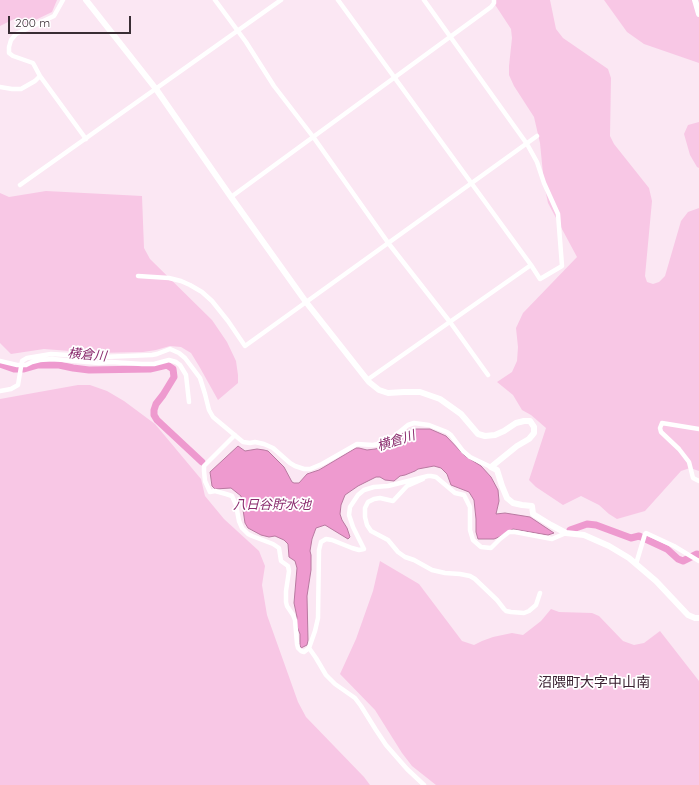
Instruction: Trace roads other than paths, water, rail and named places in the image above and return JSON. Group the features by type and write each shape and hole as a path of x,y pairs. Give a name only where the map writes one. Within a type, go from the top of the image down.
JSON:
{"street":[{"path":"64,0 54,16 16,34 11,40 9,53 13,56 33,63 40,76 86,138"},
{"path":"86,0 156,89 306,302 367,380 378,390 388,393 420,392 440,398 461,414 478,434 485,436 496,435 516,423 530,421 534,426 534,433 529,439 517,446 490,467"},
{"path":"215,0 246,42 274,86 314,138 389,244 450,322 488,375"},
{"path":"20,185 281,0"},
{"path":"338,0 540,279 562,266 558,214 544,183 537,162 527,144 424,0"},
{"path":"231,197 451,38 491,7 494,0"},
{"path":"695,0 699,14"},
{"path":"0,87 21,89 36,81 40,76"},
{"path":"138,276 156,276 175,280 190,285 202,292 212,301 228,321 245,346 389,244 537,136"},
{"path":"367,380 531,265"},
{"path":"0,391 11,389 18,385 22,361 27,358 51,354 103,357 152,355 170,349 179,353 185,358 200,378 206,394 209,410 213,417 243,442 264,444 273,448 295,466 310,469 322,464 357,444 373,445 385,442 408,425 414,423 429,425 447,432 470,457 496,470 507,498 513,503 522,506 532,506 533,514 566,534"},
{"path":"0,361 17,365 26,365 40,360 52,359 99,363 111,362 142,364 154,364 169,360 180,365 186,375 189,402"},
{"path":"699,429 662,423 660,428 661,432 679,449 689,462 693,478 699,481"},
{"path":"235,435 204,466 205,481 210,492 215,491 232,496 236,505 239,521 242,528 248,534 279,548 281,561 288,566 289,572 286,602 295,620 295,636 298,648 301,651 304,652 309,648 318,618 319,550 322,542 326,539 359,550 364,549 349,515 350,507 358,495 364,490 374,486 388,486 428,476 436,477 455,493 464,495 470,507 470,530 473,540 481,547 491,548 509,532 552,539 566,534 584,535 609,546 629,558 656,581 688,615 699,618"},
{"path":"428,476 406,486 393,501 380,498 368,502 365,508 364,517 371,531 388,540 398,552 405,557 414,560 432,570 470,576 497,600 506,611 524,613 529,611 536,605 540,593"},
{"path":"636,564 646,533 674,546 699,561"},
{"path":"309,648 330,680 355,698 386,745 407,769 424,785"}],"water":[{"name":"八日谷貯水池","path":"412,429 430,429 446,436 465,456 481,466 491,477 498,490 499,501 496,514 505,513 530,517 554,533 548,535 513,529 494,539 478,539 476,532 474,500 469,492 451,485 447,474 441,468 434,466 418,469 400,476 394,481 376,477 358,486 345,495 341,505 340,514 350,537 348,539 325,525 316,528 310,551 311,570 307,596 308,640 307,645 301,648 300,634 296,624 297,617 294,603 297,568 295,561 289,557 288,544 284,540 275,536 269,537 261,535 248,528 245,523 241,496 231,488 215,489 212,486 210,472 238,446 245,451 257,449 268,451 284,467 292,482 299,483 307,474 319,470 356,448 367,450 385,447 393,443 405,431"}],"waterway":[{"name":"横倉川","path":"0,364 14,369 24,369 38,365 59,365 89,370 150,369 167,365 173,369 174,377 156,404 154,415 157,420 202,462"},
{"name":"横倉川","path":"570,530 587,524 596,525 631,538 639,536 667,549 678,559 683,561 697,554 699,555"}],"district":[{"name":"沼隈町大字中山南","path":"594,683"}]}
